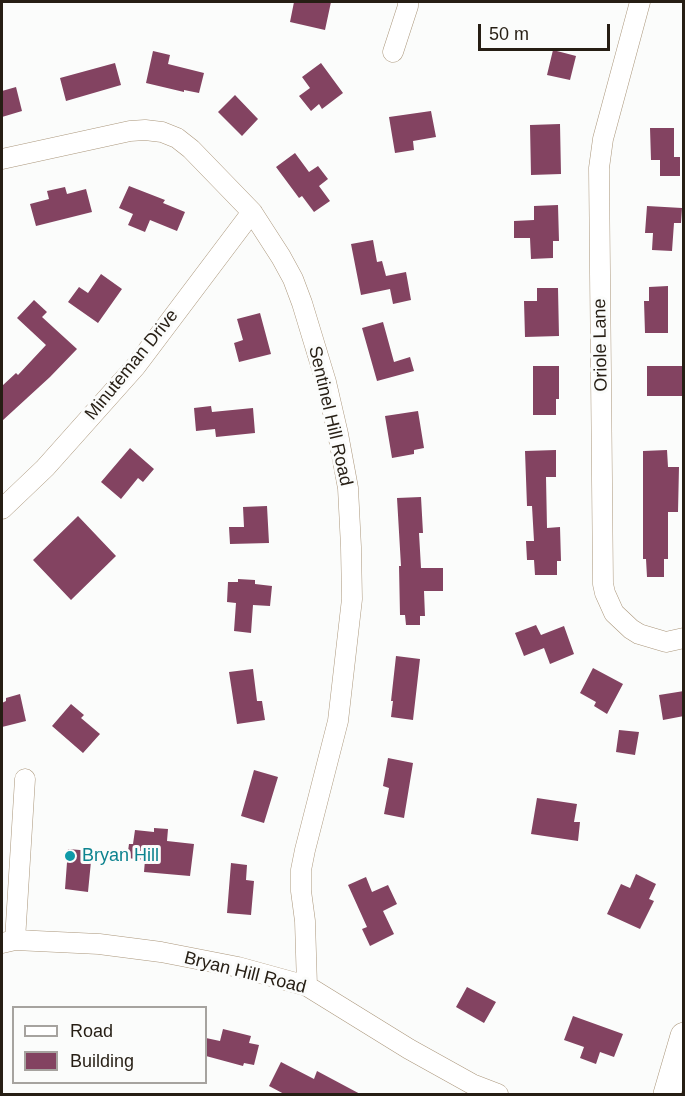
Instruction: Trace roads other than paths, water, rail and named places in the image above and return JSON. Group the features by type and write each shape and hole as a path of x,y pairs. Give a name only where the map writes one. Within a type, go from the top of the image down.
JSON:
{"main road":[{"path":"667,1095 684,1036"}],"street":[{"path":"393,52 408,2"},
{"name":"Oriole Lane","path":"640,2 603,139 599,168 603,584 614,613 631,629 639,634 666,642 684,638"},
{"name":"Sentinel Hill Road","path":"2,159 146,129 177,138 191,149 252,212 281,257 302,303 339,434 348,488 352,599 338,721 304,850 301,870 308,986"},
{"name":"Minuteman Drive","path":"2,508 45,468 136,366 252,212"},
{"path":"8,942 25,779"},
{"name":"Bryan Hill Road","path":"8,942 99,944 161,952 238,967 308,986 409,1049 472,1084 498,1095"}],"place":[{"name":"Bryan Hill","path":"70,856"}]}
